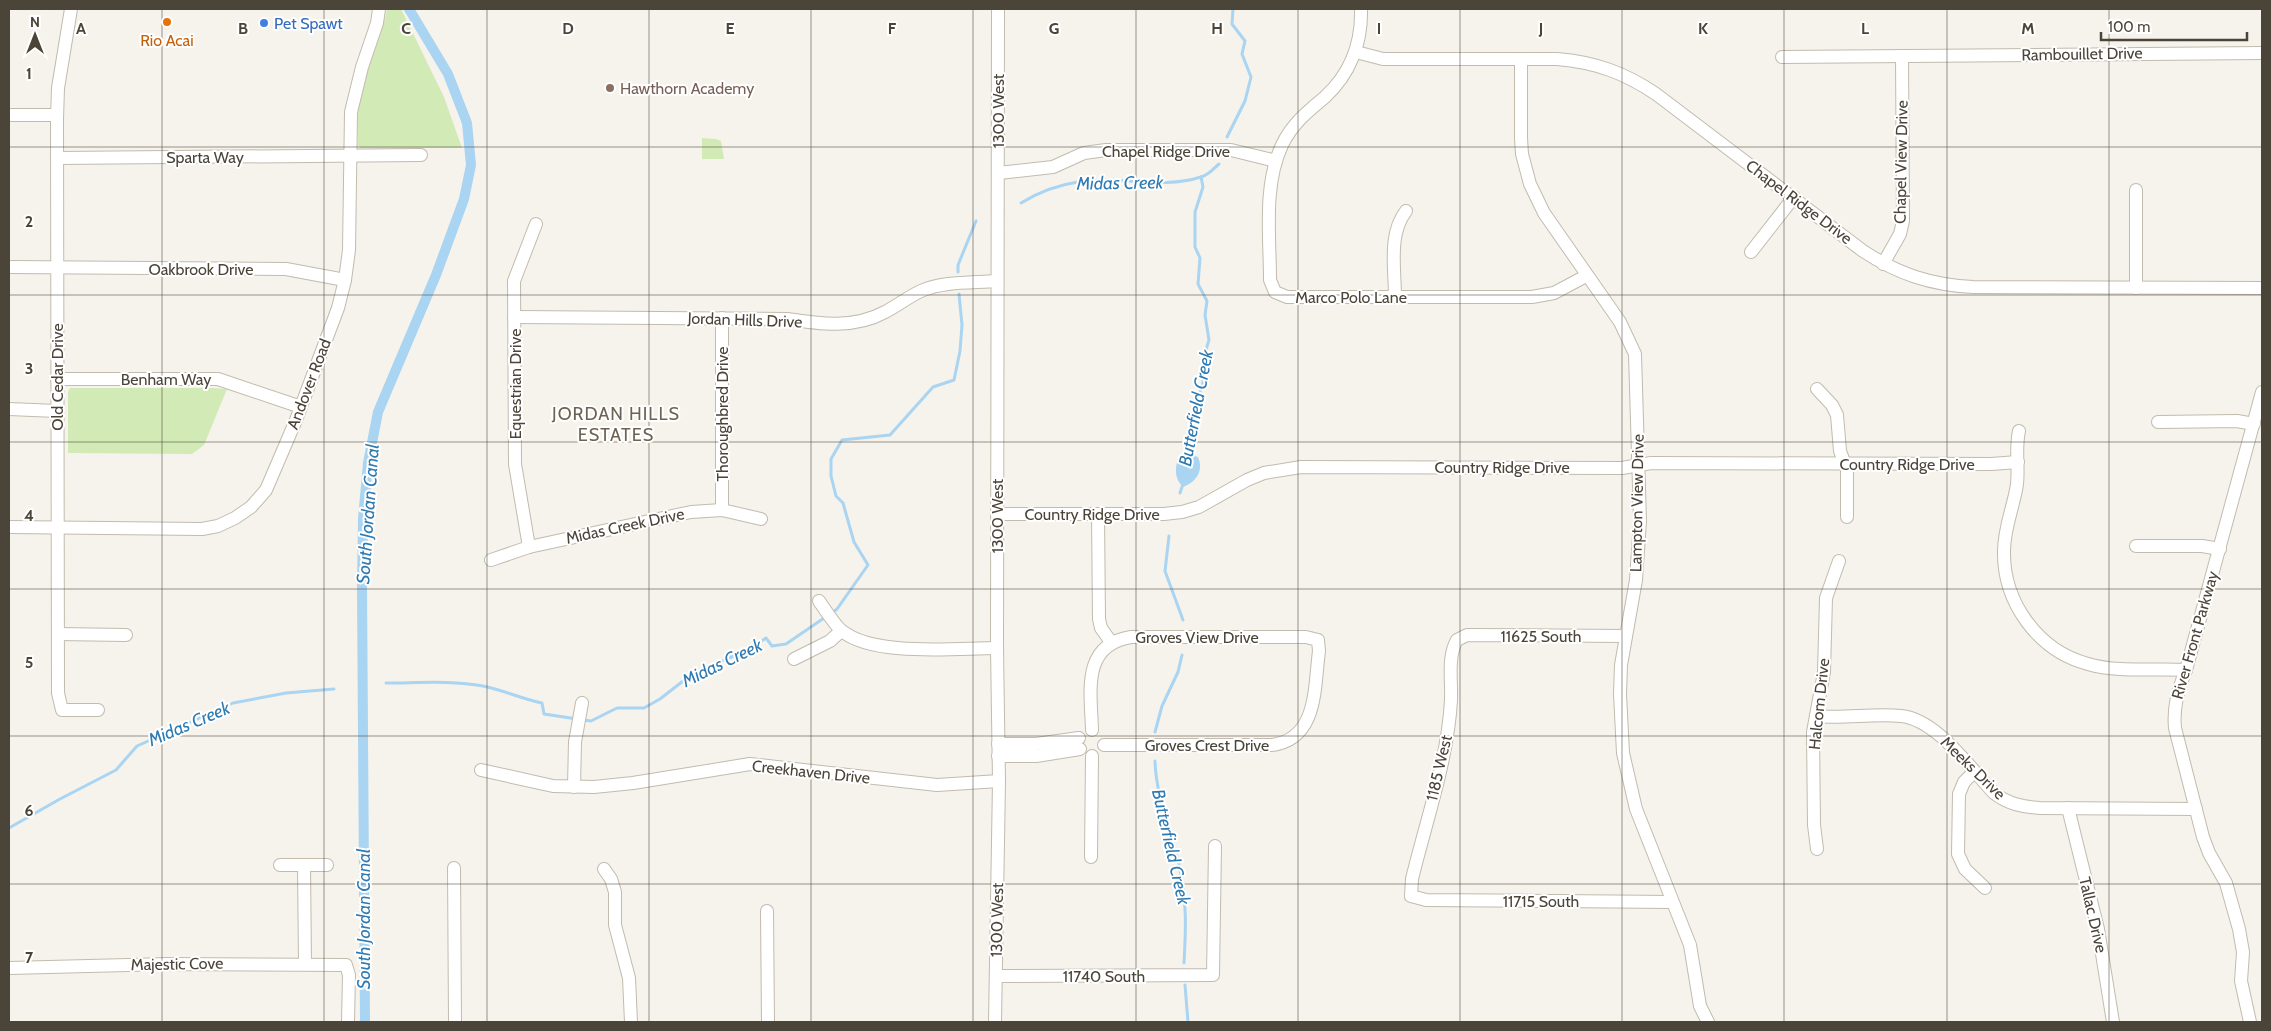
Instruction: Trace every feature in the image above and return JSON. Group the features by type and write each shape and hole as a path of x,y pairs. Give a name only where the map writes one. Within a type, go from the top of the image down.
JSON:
{"street":[{"name":"Old Cedar Drive","path":"71,9 62,56 57,115 58,693 62,710 98,710"},
{"name":"Andover Road","path":"9,527 202,529 218,526 235,518 251,507 266,490 301,407 338,308 345,280 349,250 352,156 351,112 354,94 378,23 379,9"},
{"name":"1300 West","path":"995,1022 999,781 996,648 999,173 998,9"},
{"name":"Marco Polo Lane","path":"1362,9 1356,52 1339,82 1308,110 1289,132 1276,161 1270,196 1270,280 1276,292 1287,297 1544,296 1564,289 1586,276"},
{"name":"Chapel Ridge Drive","path":"1356,52 1383,59 1580,61 1621,73 1656,94 1883,264 1905,275 1950,286 2262,288"},
{"name":"Rambouillet Drive","path":"1782,58 2262,53"},
{"name":"Chapel View Drive","path":"1883,264 1900,234 1903,221 1902,56"},
{"name":"Lampton View Drive","path":"1521,59 1522,154 1530,184 1544,213 1623,327 1636,354 1638,551 1636,580 1626,636 1620,694 1623,753 1636,809 1690,945 1700,1006 1708,1022"},
{"path":"9,115 57,115"},
{"name":"Chapel Ridge Drive","path":"999,173 1053,167 1084,153 1106,150 1231,150 1276,161"},
{"name":"Sparta Way","path":"58,158 421,155"},
{"path":"2136,190 2136,288"},
{"path":"1751,252 1794,197"},
{"path":"1395,297 1395,235 1398,222 1406,211"},
{"name":"Equestrian Drive","path":"530,548 515,464 514,281 536,224"},
{"name":"Oakbrook Drive","path":"9,267 286,269 345,280"},
{"name":"Jordan Hills Drive","path":"514,318 722,318 787,319 826,325 854,323 883,314 922,290 997,281"},
{"name":"Thoroughbred Drive","path":"722,318 722,510"},
{"name":"Benham Way","path":"57,379 218,378 301,407"},
{"path":"1817,388 1835,410 1840,451 1847,474 1847,517"},
{"name":"River Front Parkway","path":"2250,1022 2241,981 2243,952 2239,929 2226,884 2209,853 2196,809 2175,720 2178,690 2186,670 2262,392"},
{"path":"9,408 57,411"},
{"path":"2158,422 2237,421 2254,424"},
{"path":"2019,431 2016,451 2018,462 2017,487 2005,536 2004,562 2012,596 2029,625 2055,649 2085,664 2107,668 2186,670"},
{"name":"Country Ridge Drive","path":"997,514 1182,512 1215,499 1247,480 1282,468 1622,468 1651,463 1990,464 2018,462"},
{"name":"Midas Creek Drive","path":"490,560 530,548 691,512 722,510 761,519"},
{"path":"1098,514 1099,619 1101,628 1111,642"},
{"path":"2136,546 2202,546 2220,549"},
{"name":"Halcom Drive","path":"1818,849 1814,825 1813,751 1816,716 1824,672 1826,598 1839,561"},
{"path":"818,601 838,625 865,643 883,648 996,648"},
{"path":"794,659 830,641 838,625"},
{"path":"58,634 126,635"},
{"name":"11625 South","path":"1457,640 1467,636 1626,636"},
{"name":"Groves View Drive","path":"1092,730 1093,667 1103,649 1111,642 1131,637 1306,637 1318,640"},
{"name":"Groves Crest Drive","path":"1104,745 1272,745 1288,742 1301,732 1308,719 1319,652 1318,640"},
{"name":"1185 West","path":"1411,896 1412,879 1448,729 1452,653 1457,640"},
{"path":"574,787 576,742 582,703"},
{"name":"Meeks Drive","path":"1816,716 1895,715 1918,720 1934,730 1994,793 2010,803 2029,807 2196,809"},
{"path":"1092,730 1102,737 1104,745 1098,754 1087,756 1079,744 1084,732 1092,730"},
{"path":"998,750 1036,756 1079,744"},
{"path":"1091,857 1092,756"},
{"name":"Creekhaven Drive","path":"480,770 553,786 574,787 633,783 750,764 937,785 999,781"},
{"path":"1974,772 1964,782 1959,794 1958,854 1965,869 1985,888"},
{"name":"Tallac Drive","path":"2068,808 2100,938 2113,1022"},
{"name":"11740 South","path":"996,976 1213,975 1215,846"},
{"path":"280,865 327,865"},
{"path":"304,866 305,964"},
{"path":"454,868 455,1022"},
{"path":"604,869 611,879 615,892 615,925 629,978 631,1022"},
{"name":"11715 South","path":"1411,896 1426,900 1672,902"},
{"path":"767,911 768,1022"},
{"name":"Majestic Cove","path":"9,968 168,964 346,965 349,975 348,1022"}],"green space":[{"path":"387,9 401,9 444,97 462,148 361,148 358,146 358,112 361,91 382,30"},
{"path":"702,138 721,141 724,159 702,159"},
{"path":"70,388 227,389 204,445 192,454 68,453 68,392"}],"water":[{"path":"1186,453 1198,457 1200,467 1195,479 1183,487 1178,480 1176,470 1178,458"}],"waterway":[{"name":"South Jordan Canal","path":"365,1022 362,588 363,519 368,463 378,412 436,275 464,199 471,165 467,123 448,74 409,9"},
{"name":"Midas Creek","path":"1227,137 1245,101 1251,77 1242,54 1245,41 1232,24 1233,9"},
{"name":"Midas Creek","path":"1021,203 1048,189 1078,182 1093,180 1186,181 1206,175 1219,164"},
{"name":"Butterfield Creek","path":"1186,456 1192,433 1196,403 1203,383 1204,356 1209,340 1205,315 1207,301 1198,284 1200,258 1195,247 1195,212 1203,187 1201,177"},
{"name":"Midas Creek","path":"958,272 958,265 976,221"},
{"name":"Midas Creek","path":"832,613 837,609 868,565 854,542 843,503 836,496 831,476 831,459 842,440 890,435 933,387 954,380 960,351 962,325 959,294"},
{"name":"Butterfield Creek","path":"1180,493 1183,484"},
{"name":"Butterfield Creek","path":"1169,536 1165,571 1183,620"},
{"name":"Midas Creek","path":"583,720 591,721 617,708 644,708 660,699 692,674 750,649 766,638 772,646 786,644 827,616"},
{"name":"Butterfield Creek","path":"1155,732 1162,706 1178,672 1182,655"},
{"name":"Midas Creek","path":"386,683 446,682 483,686 542,703 544,714 577,719"},
{"name":"Midas Creek","path":"9,828 116,770 137,746 233,703 286,693 334,689"},
{"name":"Butterfield Creek","path":"1155,761 1158,788 1176,852 1185,902 1184,963"},
{"name":"Butterfield Creek","path":"1185,985 1188,1022"}],"place":[{"name":"Rio Acai","path":"167,22"},
{"name":"Pet Spawt","path":"264,23"},
{"name":"Hawthorn Academy","path":"610,88"}],"district":[{"name":"JORDAN HILLS ESTATES","path":"616,424"}]}
